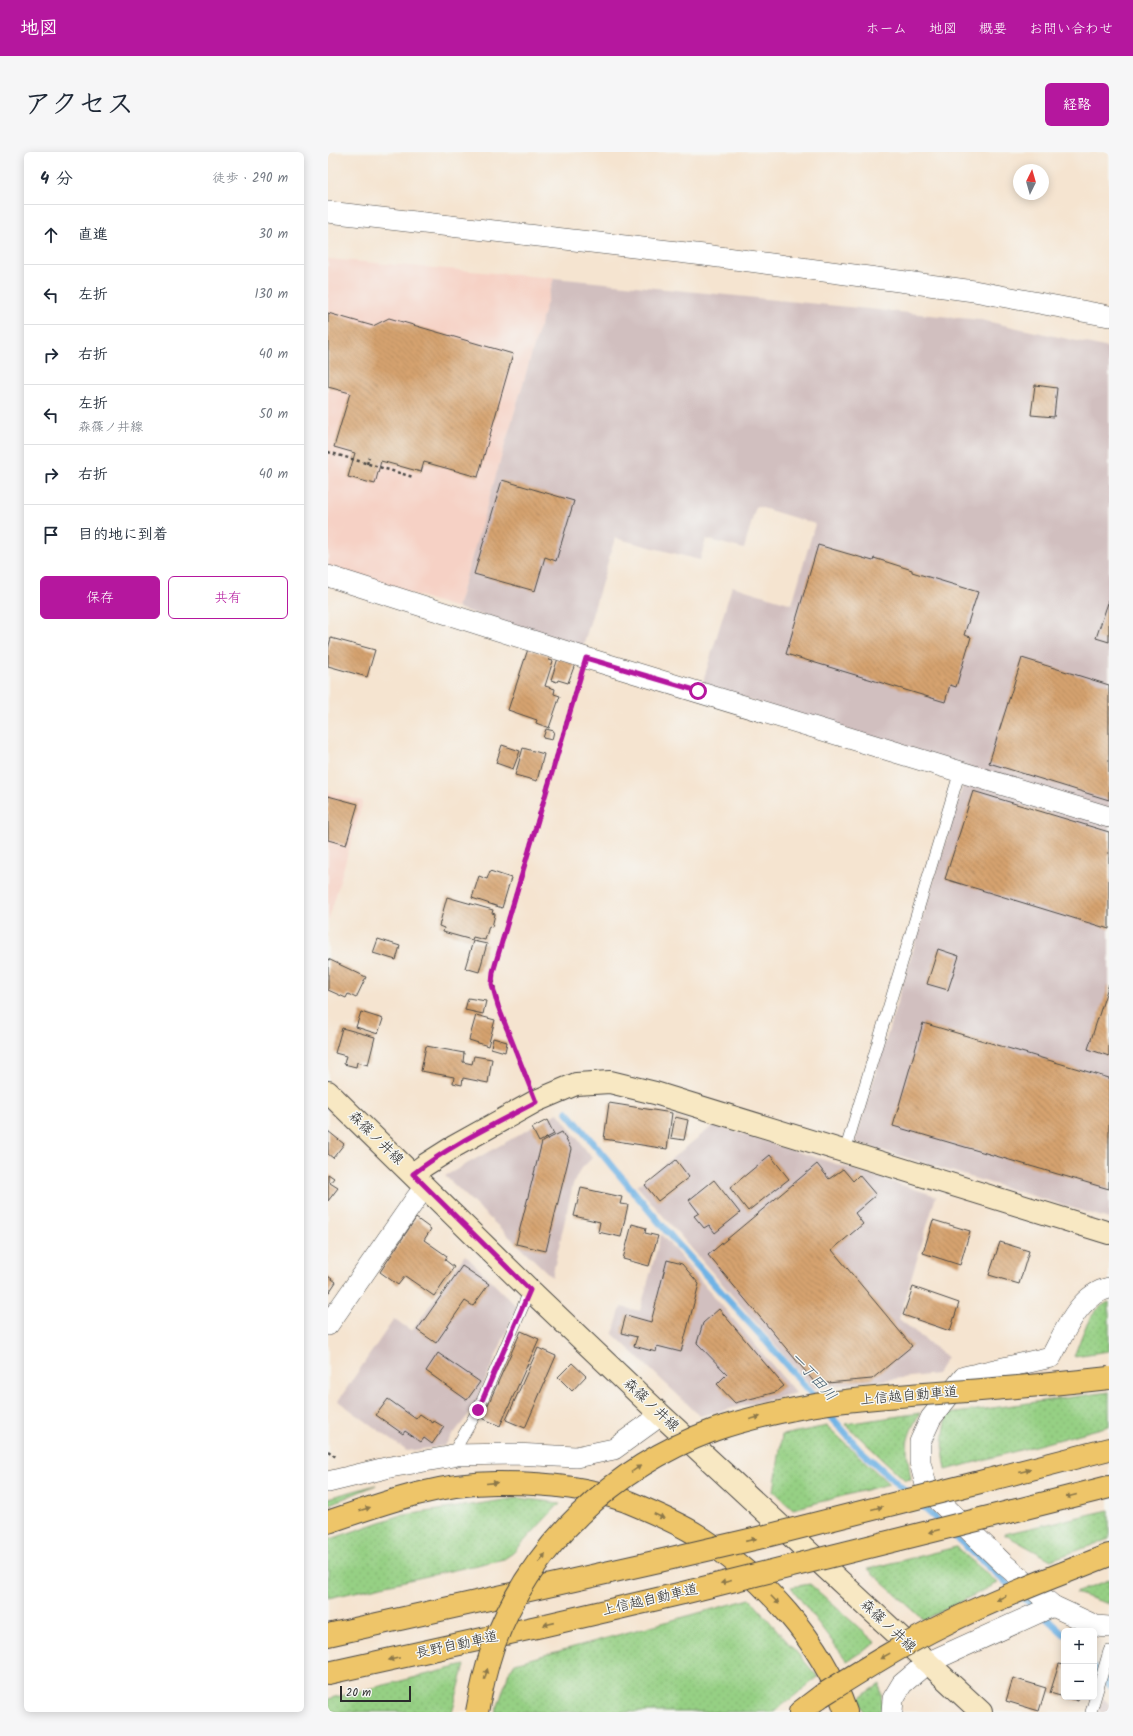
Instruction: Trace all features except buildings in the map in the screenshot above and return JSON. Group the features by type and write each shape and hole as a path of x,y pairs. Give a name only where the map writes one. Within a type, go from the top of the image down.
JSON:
{"highway":[{"name":"上信越自動車道","path":"477,1712 493,1647 509,1611 527,1578 564,1530 588,1505 618,1481 652,1459 681,1444 715,1430 747,1420 813,1406 870,1399 1058,1384 1109,1378"},
{"path":"328,1635 758,1538 1109,1449"},
{"path":"328,1522 412,1495 459,1486 499,1482 542,1484 584,1490 625,1501 698,1536 734,1562 767,1592 796,1622 819,1657 841,1696 846,1712"},
{"name":"上信越自動車道","path":"587,1616 1109,1487"},
{"path":"800,1712 821,1696 880,1659 944,1624 1006,1596 1109,1555"},
{"path":"328,1622 658,1561"},
{"name":"長野自動車道","path":"328,1673 587,1616"}],"main road":[{"path":"419,1180 425,1165 455,1146 536,1102 576,1084 610,1082 655,1093 1109,1233"},
{"name":"森篠ノ井線","path":"328,1092 530,1290 661,1415 981,1712"}],"street":[{"path":"328,212 712,256 974,291 1109,316"},
{"path":"328,576 586,658 1109,817"},
{"path":"328,1325 419,1180"},
{"path":"1109,1288 1099,1291 1082,1304 1051,1358 964,1377 931,1418 920,1442 920,1462 926,1485 940,1502 1004,1564 1044,1611 1096,1626 1109,1627"},
{"path":"328,1482 390,1467 454,1456 452,1455 515,1454 576,1457 614,1449 661,1415"},
{"path":"892,1712 893,1699 902,1684 927,1663 1044,1611"}],"lane":[{"path":"845,1152 960,771"},
{"path":"452,1455 478,1410 530,1290"},
{"path":"1090,1712 1108,1654"}],"path":[{"path":"328,452 412,478"},
{"path":"367,464 369,457"},
{"path":"536,1102 498,1006 492,984 493,972 586,658"}],"shaded area":[{"path":"328,259 554,278 457,608 328,567"},
{"path":"554,278 981,320 1109,348 1109,1219 855,1142 968,768 702,685 732,586 792,604 815,524 756,506 744,549 706,539 700,560 615,538 583,646 457,608"},
{"path":"328,792 363,801 328,922"},
{"path":"558,1113 592,1158 580,1170 573,1184 552,1277 445,1176"},
{"path":"714,1125 936,1196 899,1319 947,1357 937,1374 813,1388 637,1186"},
{"path":"661,1234 796,1393 700,1416 613,1334 621,1307 640,1311"},
{"path":"465,1255 517,1307 473,1409 444,1446 407,1451 338,1401 394,1319 412,1331"},
{"path":"1103,1698 1109,1704 1109,1712 1099,1712"}],"green space":[{"path":"1109,1302 1109,1351 1074,1356 1091,1318 1096,1311"},
{"path":"1109,1392 1109,1426 946,1470 943,1442 948,1414"},
{"path":"920,1413 908,1438 907,1452 911,1479 905,1480 845,1424"},
{"path":"827,1426 889,1484 793,1509 774,1491 782,1435"},
{"path":"376,1485 328,1505 328,1498"},
{"path":"518,1498 560,1503 513,1553 504,1559 328,1598 328,1540 398,1516"},
{"path":"1109,1510 1109,1539 1051,1560 1004,1534"},
{"path":"956,1547 998,1583 924,1620 868,1569"},
{"path":"1109,1580 1109,1604 1075,1593"},
{"path":"810,1584 876,1643 847,1661 791,1587"},
{"path":"750,1599 818,1677 774,1712 496,1712 509,1672 515,1663"},
{"path":"465,1665 452,1712 328,1712 328,1699"},
{"path":"880,1684 883,1712 864,1712 859,1698"}],"waterway":[{"name":"一丁田川","path":"567,1112 674,1240 765,1340 859,1449 942,1524"},
{"name":"一丁田川","path":"949,1531 1061,1631"},
{"name":"一丁田川","path":"1097,1671 1109,1685"}],"route":[{"path":"478,1410 530,1290 413,1174 455,1146 536,1102 498,1006 492,984 493,972 586,658 698,691"}]}
